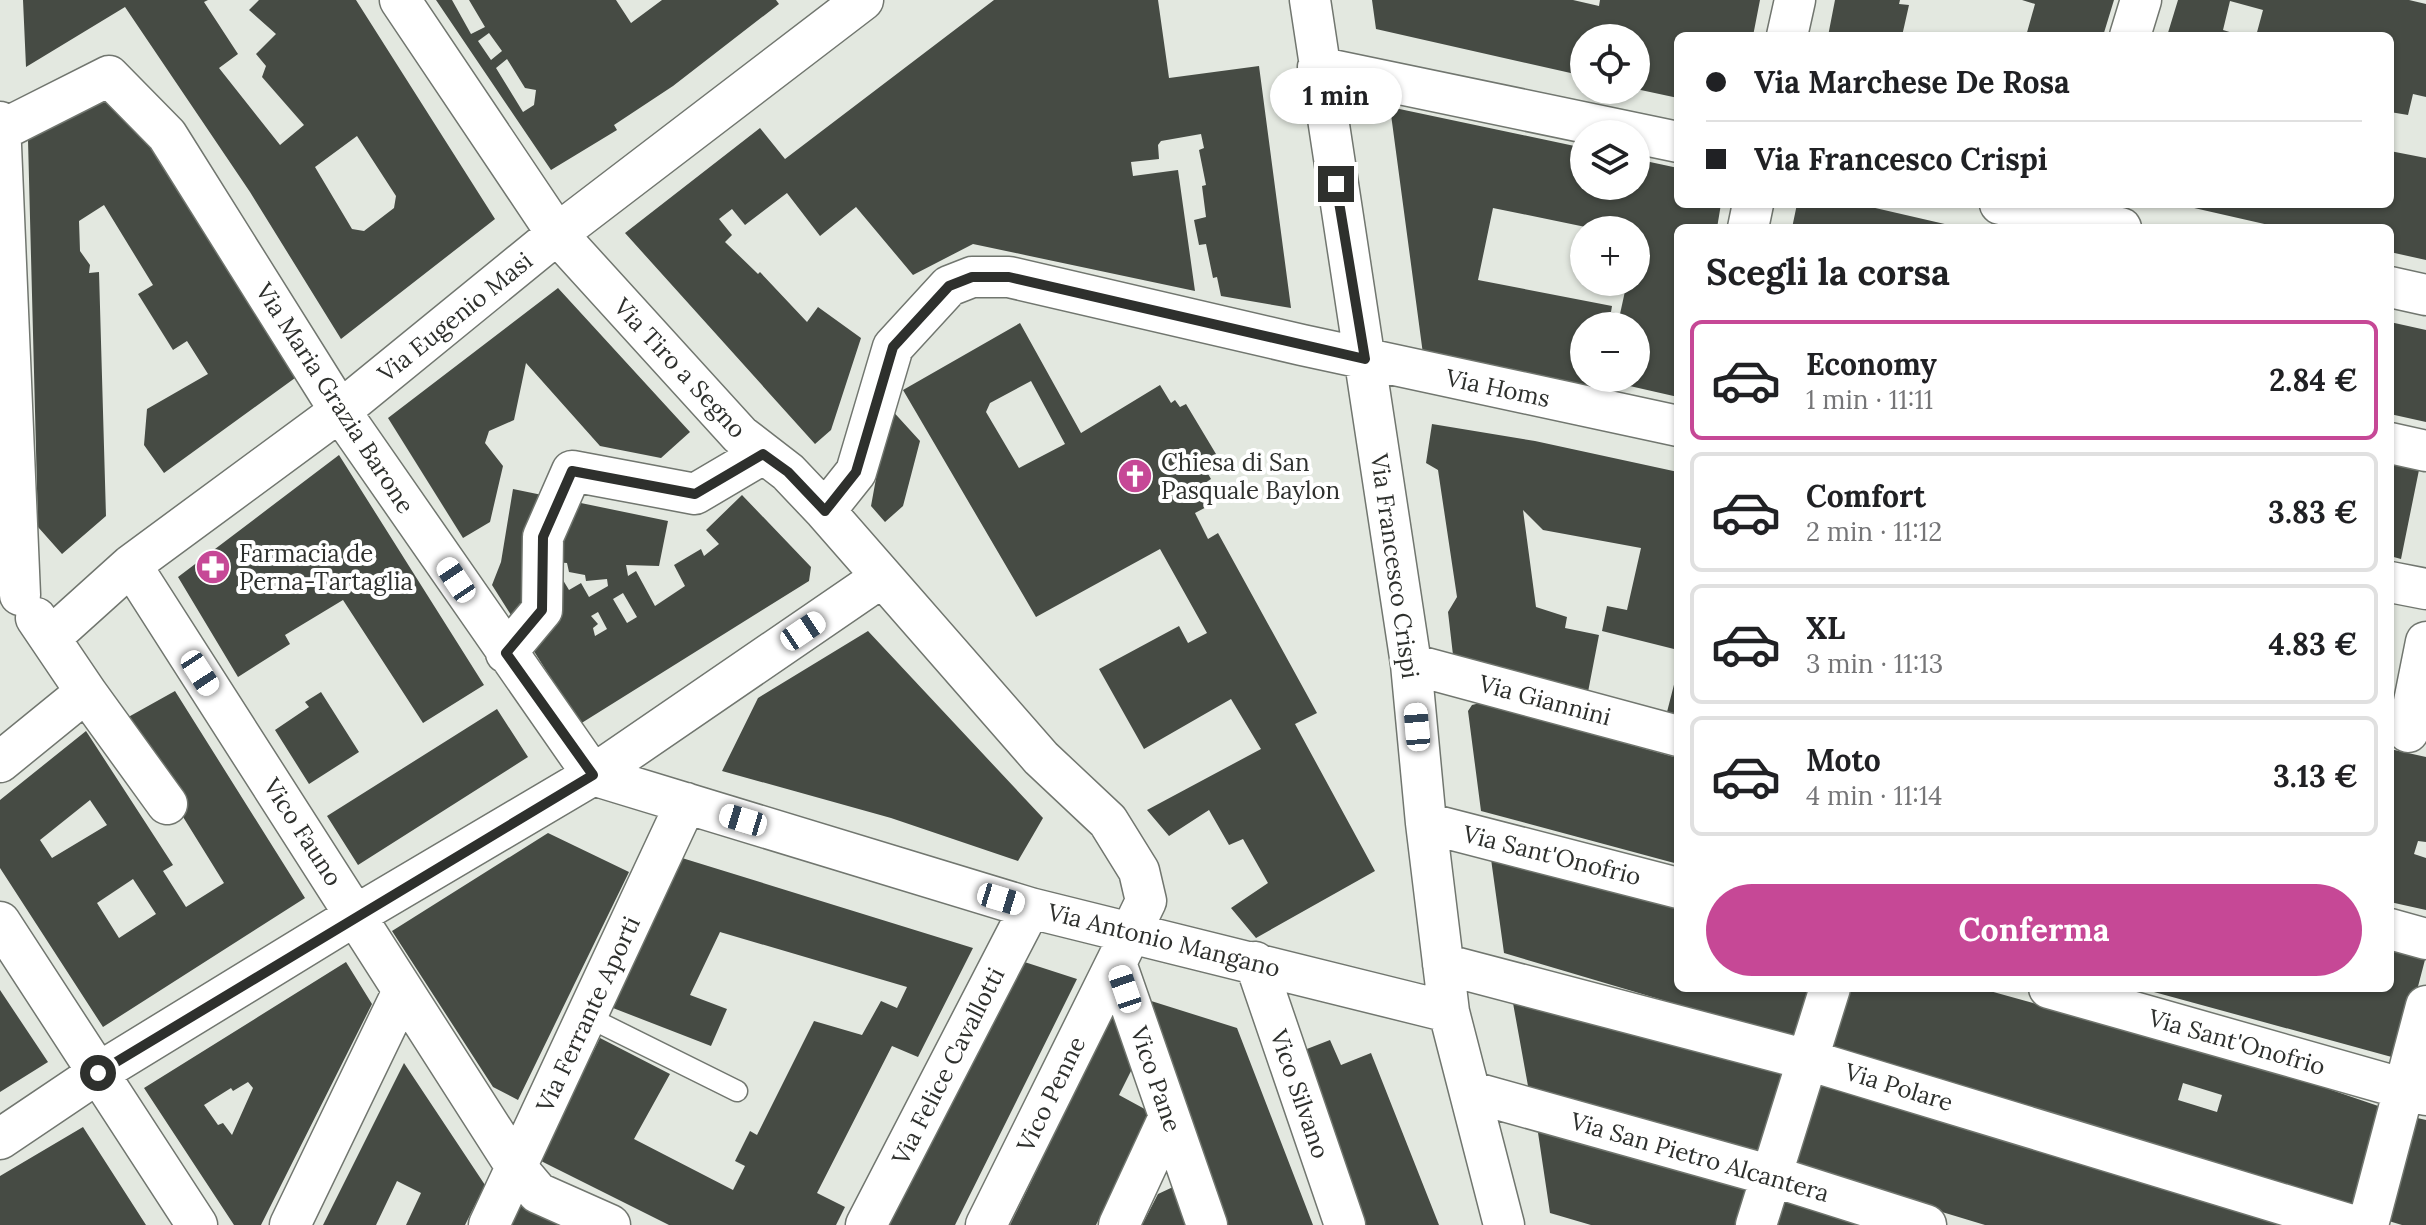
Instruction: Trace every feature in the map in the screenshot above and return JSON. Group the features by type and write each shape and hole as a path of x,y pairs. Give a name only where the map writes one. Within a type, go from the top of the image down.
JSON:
{"street":[{"name":"Via Tiro a Segno","path":"400,0 557,234 740,435 788,472 825,511 1041,758 1108,821 1139,871 1146,901 1122,949"},
{"name":"Via Eugenio Masi","path":"50,638 131,565 340,411 557,234 863,0"},
{"name":"Via Francesco Crispi","path":"1310,0 1411,664 1449,1012 1508,1224"},
{"path":"1788,32 1795,0"},
{"path":"2131,32 2141,0"},
{"path":"1318,67 1674,141"},
{"name":"Via Maria Grazia Barone","path":"0,131 109,76 167,135 340,411 593,775"},
{"path":"0,122 10,603 50,638 167,804"},
{"path":"2023,208 2105,224"},
{"name":"Via Homs","path":"825,511 856,472 893,347 949,286 972,277 1009,277 1365,359 1674,425"},
{"path":"2394,288 2426,295"},
{"path":"2394,444 2426,451"},
{"path":"506,653 542,610 543,537 572,471 695,494 763,454"},
{"name":"Vico Fauno","path":"131,565 516,1167 538,1193 610,1225"},
{"path":"0,1139 98,1073 593,775 882,577"},
{"path":"2394,583 2426,589"},
{"path":"2408,732 2426,642"},
{"name":"Via Giannini","path":"1411,664 1674,735"},
{"path":"0,762 86,692"},
{"path":"593,775 669,796"},
{"name":"Via Antonio Mangano","path":"669,796 1030,908 1122,949 1255,962 1449,1012"},
{"name":"Via Ferrante Aporti","path":"489,1225 588,1017 669,796"},
{"name":"Via Sant'Onofrio","path":"1426,823 1674,887"},
{"name":"Via Felice Cavallotti","path":"866,1225 1030,908"},
{"path":"0,922 197,1225"},
{"path":"2394,930 2426,939"},
{"name":"Vico Pane","path":"1122,949 1169,1117 1207,1225"},
{"name":"Vico Penne","path":"986,1225 1122,949"},
{"name":"Vico Silvano","path":"1255,962 1345,1225"},
{"name":"Via Polare","path":"1443,964 1808,1060 2351,1225"},
{"path":"1756,1225 1829,992"},
{"name":"Via Sant'Onofrio","path":"2063,992 2415,1092"},
{"path":"290,1225 402,993"},
{"path":"2368,1225 2415,1092 2426,1006"},
{"name":"Via San Pietro Alcantera","path":"1472,1092 1772,1176 1926,1225"},
{"path":"1119,1225 1169,1117"}],"lane":[{"path":"588,1017 737,1091"}],"building":[{"path":"23,0 208,0 204,2 238,54 219,68 280,145 304,125 262,77 266,66 256,54 276,34 249,10 259,0 356,0 495,219 341,339 250,192 125,7 26,67","holes":["357,136 396,196 394,208 364,231 352,229 315,167"]},
{"path":"436,0 452,0 471,34 485,27 469,0 616,0 631,23 662,0 776,0 779,4 673,86 614,125 617,130 551,170","holes":["489,33 502,51 491,60 478,41","507,59 525,88 536,90 534,105 523,112 496,68"]},
{"path":"994,0 1158,0 1169,78 1259,66 1291,308 1221,296 1217,277 1213,278 1206,244 1199,245 1194,220 1206,217 1202,186 1206,185 1199,150 1204,148 1201,134 1161,141 1158,145 1159,159 1131,162 1133,176 1178,170 1195,291 973,244 913,275 856,207 820,236 787,193 745,225 732,209 719,219 732,235 725,242 758,274 760,272 807,322 818,307 861,338 831,430 815,444 625,233 760,128 785,159"},
{"path":"1372,0 1573,0 1599,6 1600,0 1760,0 1754,32 1674,32 1674,97 1650,92 1650,24 1570,24 1570,73 1376,29"},
{"path":"1835,0 1900,0 1899,4 1909,5 1903,32 1829,32"},
{"path":"2022,0 2114,0 2104,32 2027,32 2035,4"},
{"path":"2178,0 2409,0 2426,4 2426,97 2413,94 2408,115 2394,113 2394,32 2257,32 2263,10 2230,1 2223,30 2230,32 2168,32"},
{"path":"115,86 295,378 164,473 144,445 147,409 208,374 187,341 173,350 138,294 153,285 104,205 79,221 80,251 90,265 89,273 99,272 106,516 62,554 38,527 28,140"},
{"path":"1390,107 1570,145 1570,200 1650,200 1650,162 1674,167 1674,208 1720,208 1718,224 1674,224 1674,396 1650,391 1650,312 1620,312 1624,296 1650,296 1650,216 1570,216 1570,224 1493,208 1478,280 1612,306 1611,312 1570,312 1570,383 1423,354"},
{"path":"2394,152 2426,158 2426,260 2394,253 2394,224 2264,224 2194,208 2394,208"},
{"path":"1796,208 1875,208 1945,224 1793,224"},
{"path":"558,288 690,432 661,458 600,446 526,363 514,420 489,431 485,443 503,466 490,522 463,538 388,418"},
{"path":"1020,323 1081,433 1160,385 1171,403 1175,400 1180,407 1186,404 1222,464 1207,472 1211,479 1205,483 1216,502 1195,513 1208,539 1218,533 1317,713 1295,724 1375,871 1256,938 1231,908 1268,883 1243,839 1229,845 1209,810 1169,836 1147,810 1261,749 1231,699 1144,749 1099,669 1179,626 1188,643 1207,633 1160,549 1036,617 903,390","holes":["1031,381 1065,444 1019,468 986,412 990,403"]},
{"path":"2394,323 2426,330 2426,422 2394,415"},
{"path":"889,407 920,441 903,506 885,522 871,506"},
{"path":"1432,424 1535,441 1674,471 1674,649 1602,631 1607,606 1627,610 1641,548 1543,530 1523,510 1536,607 1567,617 1565,628 1599,635 1588,692 1453,655 1448,612 1457,597 1438,470 1426,463"},
{"path":"339,455 484,685 423,723 343,600 285,635 290,644 238,677 178,577"},
{"path":"2394,464 2419,470 2401,559 2394,557"},
{"path":"513,489 668,521 659,566 626,565 628,576 636,571 655,606 685,586 674,565 701,549 704,556 719,544 706,530 742,495 811,567 809,581 580,724 492,585 501,562","holes":["552,562 567,563 569,572 585,575 586,581 607,579 608,586 589,597 581,583 569,590","623,593 637,617 627,623 613,599","598,612 607,629 595,636 593,628 598,624 591,616"]},
{"path":"868,631 1043,818 1018,861 891,818 722,771 758,698"},
{"path":"1674,685 1674,713 1667,712"},
{"path":"175,691 305,898 103,1027 0,868 0,800 86,731 173,865 163,871 186,907 224,883 123,720","holes":["90,800 107,825 52,858 40,840","133,879 156,914 119,938 97,903"]},
{"path":"321,692 359,752 309,784 275,730 309,707 305,702"},
{"path":"1480,703 1674,757 1674,863 1481,811 1468,711 1472,705"},
{"path":"497,709 528,757 358,865 327,816"},
{"path":"2394,750 2426,757 2426,842 2418,841 2414,854 2426,858 2426,910 2394,903"},
{"path":"548,833 629,872 518,1100 493,1087 392,931"},
{"path":"682,858 973,948 918,1057 892,1046 817,1193 845,1207 836,1225 669,1225 539,1160 600,1038 670,1074 634,1139 733,1190 745,1166 735,1161 750,1131 757,1135 814,1021 862,1035 881,1001 897,1008 907,987 720,932 690,995 727,1009 711,1046 613,1008"},
{"path":"1491,859 1674,904 1674,992 1808,992 1794,1039 1504,953"},
{"path":"2394,948 2426,956 2399,1059 2154,992 2394,992"},
{"path":"1012,958 1077,979 955,1225 879,1225"},
{"path":"346,962 372,1004 261,1225 234,1225 144,1088","holes":["248,1082 253,1088 232,1135 223,1123 218,1125 204,1105 231,1088 233,1091"]},
{"path":"0,990 48,1062 0,1092"},
{"path":"1511,992 1786,1070 1760,1156 1528,1086"},
{"path":"1847,992 1993,992 2267,1068 2387,1109 2359,1209 1830,1047","holes":["2183,1083 2222,1095 2217,1112 2178,1100"]},
{"path":"1148,1000 1237,1028 1313,1225 1226,1225"},
{"path":"1113,1014 1132,1069 1119,1095 1152,1113 1096,1225 1010,1225"},
{"path":"1330,1040 1341,1065 1371,1053 1439,1225 1362,1225 1294,1054"},
{"path":"404,1063 485,1185 465,1225 406,1225 421,1193 397,1181 376,1225 323,1225"},
{"path":"1817,1082 2286,1225 1985,1225 1790,1166"},
{"path":"2413,1117 2426,1120 2426,1225 2402,1225 2382,1219"},
{"path":"1537,1126 1748,1190 1738,1225 1591,1225 1550,1213"},
{"path":"83,1127 146,1225 0,1225 0,1176"},
{"path":"1173,1187 1188,1225 1142,1225 1158,1194"},
{"path":"1783,1198 1867,1225 1774,1225"},
{"path":"519,1203 564,1225 508,1225"}],"place":[{"name":"Chiesa di San Pasquale Baylon","path":"1135,476"},
{"name":"Farmacia de Perna-Tartaglia","path":"213,567"}],"route":[{"path":"98,1073 593,775 506,653 542,610 543,537 572,471 695,494 763,454 788,472 825,511 856,472 893,347 949,286 972,277 1009,277 1365,359 1336,184"}]}
